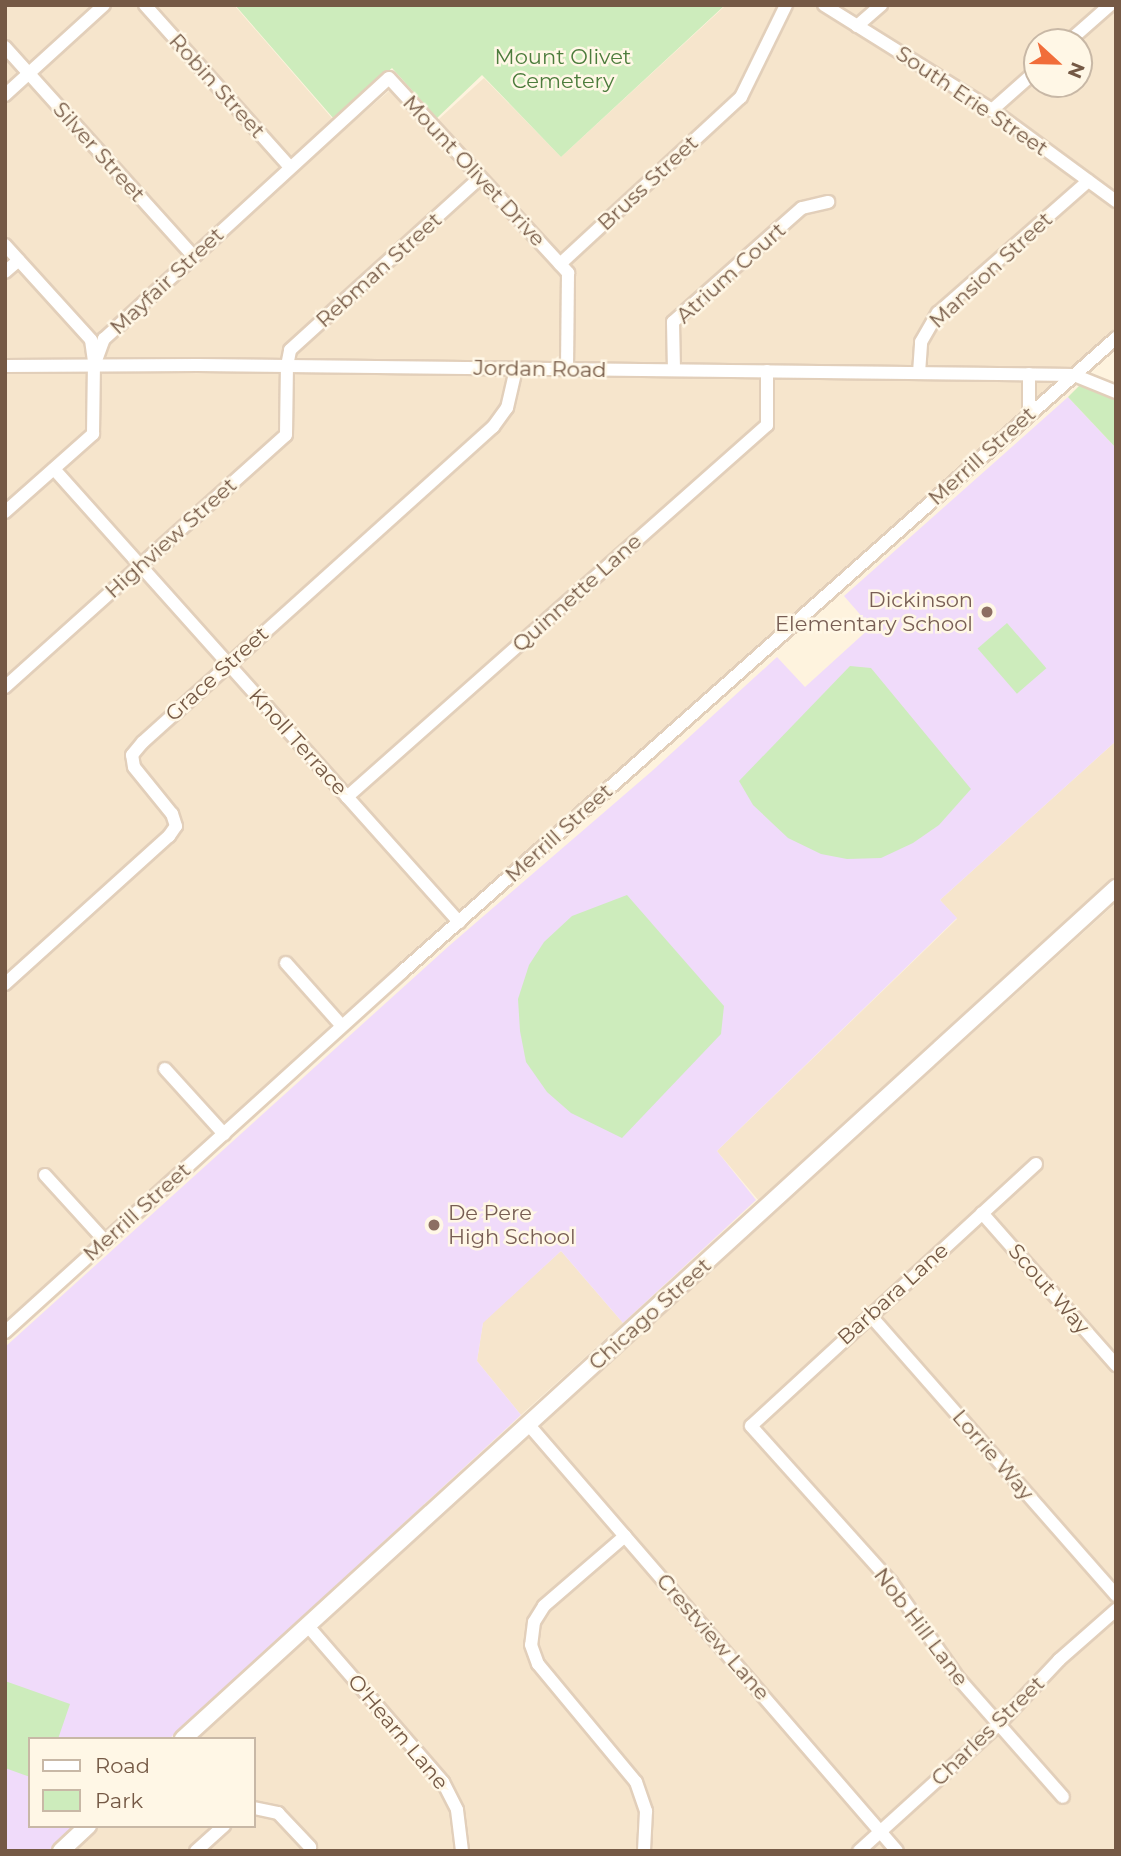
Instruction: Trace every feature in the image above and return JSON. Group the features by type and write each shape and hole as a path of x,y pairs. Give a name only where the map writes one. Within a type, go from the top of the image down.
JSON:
{"street":[{"path":"5,95 104,5"},
{"name":"Robin Street","path":"145,5 290,167"},
{"name":"Bruss Street","path":"560,264 741,97 786,5"},
{"name":"South Erie Street","path":"824,5 992,110 1116,201"},
{"path":"857,26 881,5"},
{"path":"1084,28 1110,5"},
{"name":"Silver Street","path":"5,47 192,256"},
{"name":"Mayfair Street","path":"5,512 93,434 94,366 104,339 389,78"},
{"name":"Mount Olivet Drive","path":"389,78 560,264"},
{"path":"992,110 1023,82"},
{"name":"Rebman Street","path":"287,366 290,350 480,178"},
{"name":"Mansion Street","path":"919,373 921,342 938,313 1088,181"},
{"name":"Atrium Court","path":"674,370 673,322 802,208 828,202"},
{"path":"5,245 91,340 94,366"},
{"path":"5,272 19,260"},
{"path":"560,264 568,273 567,369"},
{"name":"Merrill Street","path":"5,1332 342,1026 1116,338"},
{"name":"Jordan Road","path":"5,366 287,366 1074,375"},
{"name":"Highview Street","path":"5,687 286,435 287,366"},
{"name":"Grace Street","path":"5,984 169,836 176,826 172,814 134,766 132,755 228,664 493,427 507,408 516,369"},
{"name":"Quinnette Lane","path":"347,797 767,425 767,371"},
{"path":"1029,374 1029,414"},
{"path":"1074,375 1116,392"},
{"name":"Knoll Terrace","path":"54,469 459,922"},
{"name":"Chicago Street","path":"185,1737 1116,888"},
{"path":"286,963 342,1026"},
{"path":"165,1069 224,1134"},
{"name":"Barbara Lane","path":"751,1426 1036,1164"},
{"path":"46,1175 105,1241"},
{"name":"Scout Way","path":"982,1213 1116,1365"},
{"name":"Lorrie Way","path":"870,1315 1116,1595"},
{"name":"Crestview Lane","path":"528,1424 897,1851"},
{"name":"Nob Hill Lane","path":"751,1426 891,1582 959,1679 1063,1797"},
{"path":"625,1536 544,1606 534,1622 531,1644 538,1664 636,1782 646,1811 644,1851"},
{"name":"Charles Street","path":"859,1851 999,1724 1059,1660 1116,1610"},
{"name":"O'Hearn Lane","path":"307,1625 443,1782 457,1810 462,1851"},
{"path":"256,1808 278,1813 310,1847"},
{"path":"61,1851 86,1828"},
{"path":"196,1851 221,1828"}],"shaded area":[{"path":"5,5 234,5 343,131 389,91 394,92 428,129 484,78 561,157 726,5 1116,5 1116,333 5,1322"},
{"name":"De Pere High School","path":"1068,397 1116,448 1116,741 940,900 957,918 717,1151 756,1200 623,1323 561,1251 483,1323 477,1361 521,1415 171,1737 28,1737 28,1828 73,1828 48,1851 5,1851 5,1347 450,945 652,771 777,657 805,687 871,627 844,596"},
{"path":"1116,741 1116,877 759,1201 717,1151 957,919 940,900"},
{"path":"1116,903 1116,1851 74,1851 98,1828 256,1828 256,1737 199,1737"},
{"path":"561,1251 623,1323 521,1415 477,1361 483,1322"}],"green space":[{"name":"Mount Olivet Cemetery","path":"235,5 725,5 561,157 482,75 437,118 392,68 334,119"},
{"path":"1083,382 1116,396 1116,448 1068,397"},
{"path":"1007,623 1046,668 1017,694 978,649"},
{"path":"850,666 871,668 971,789 939,825 913,843 881,858 847,859 821,854 788,838 753,805 739,781"},
{"path":"627,895 724,1006 721,1034 622,1138 571,1113 547,1092 526,1062 518,999 529,965 544,942 572,916"},
{"path":"5,1681 70,1704 59,1737 28,1737 28,1776 5,1768"}],"place":[{"name":"Dickinson Elementary School","path":"987,612"},
{"name":"De Pere High School","path":"434,1225"}]}
